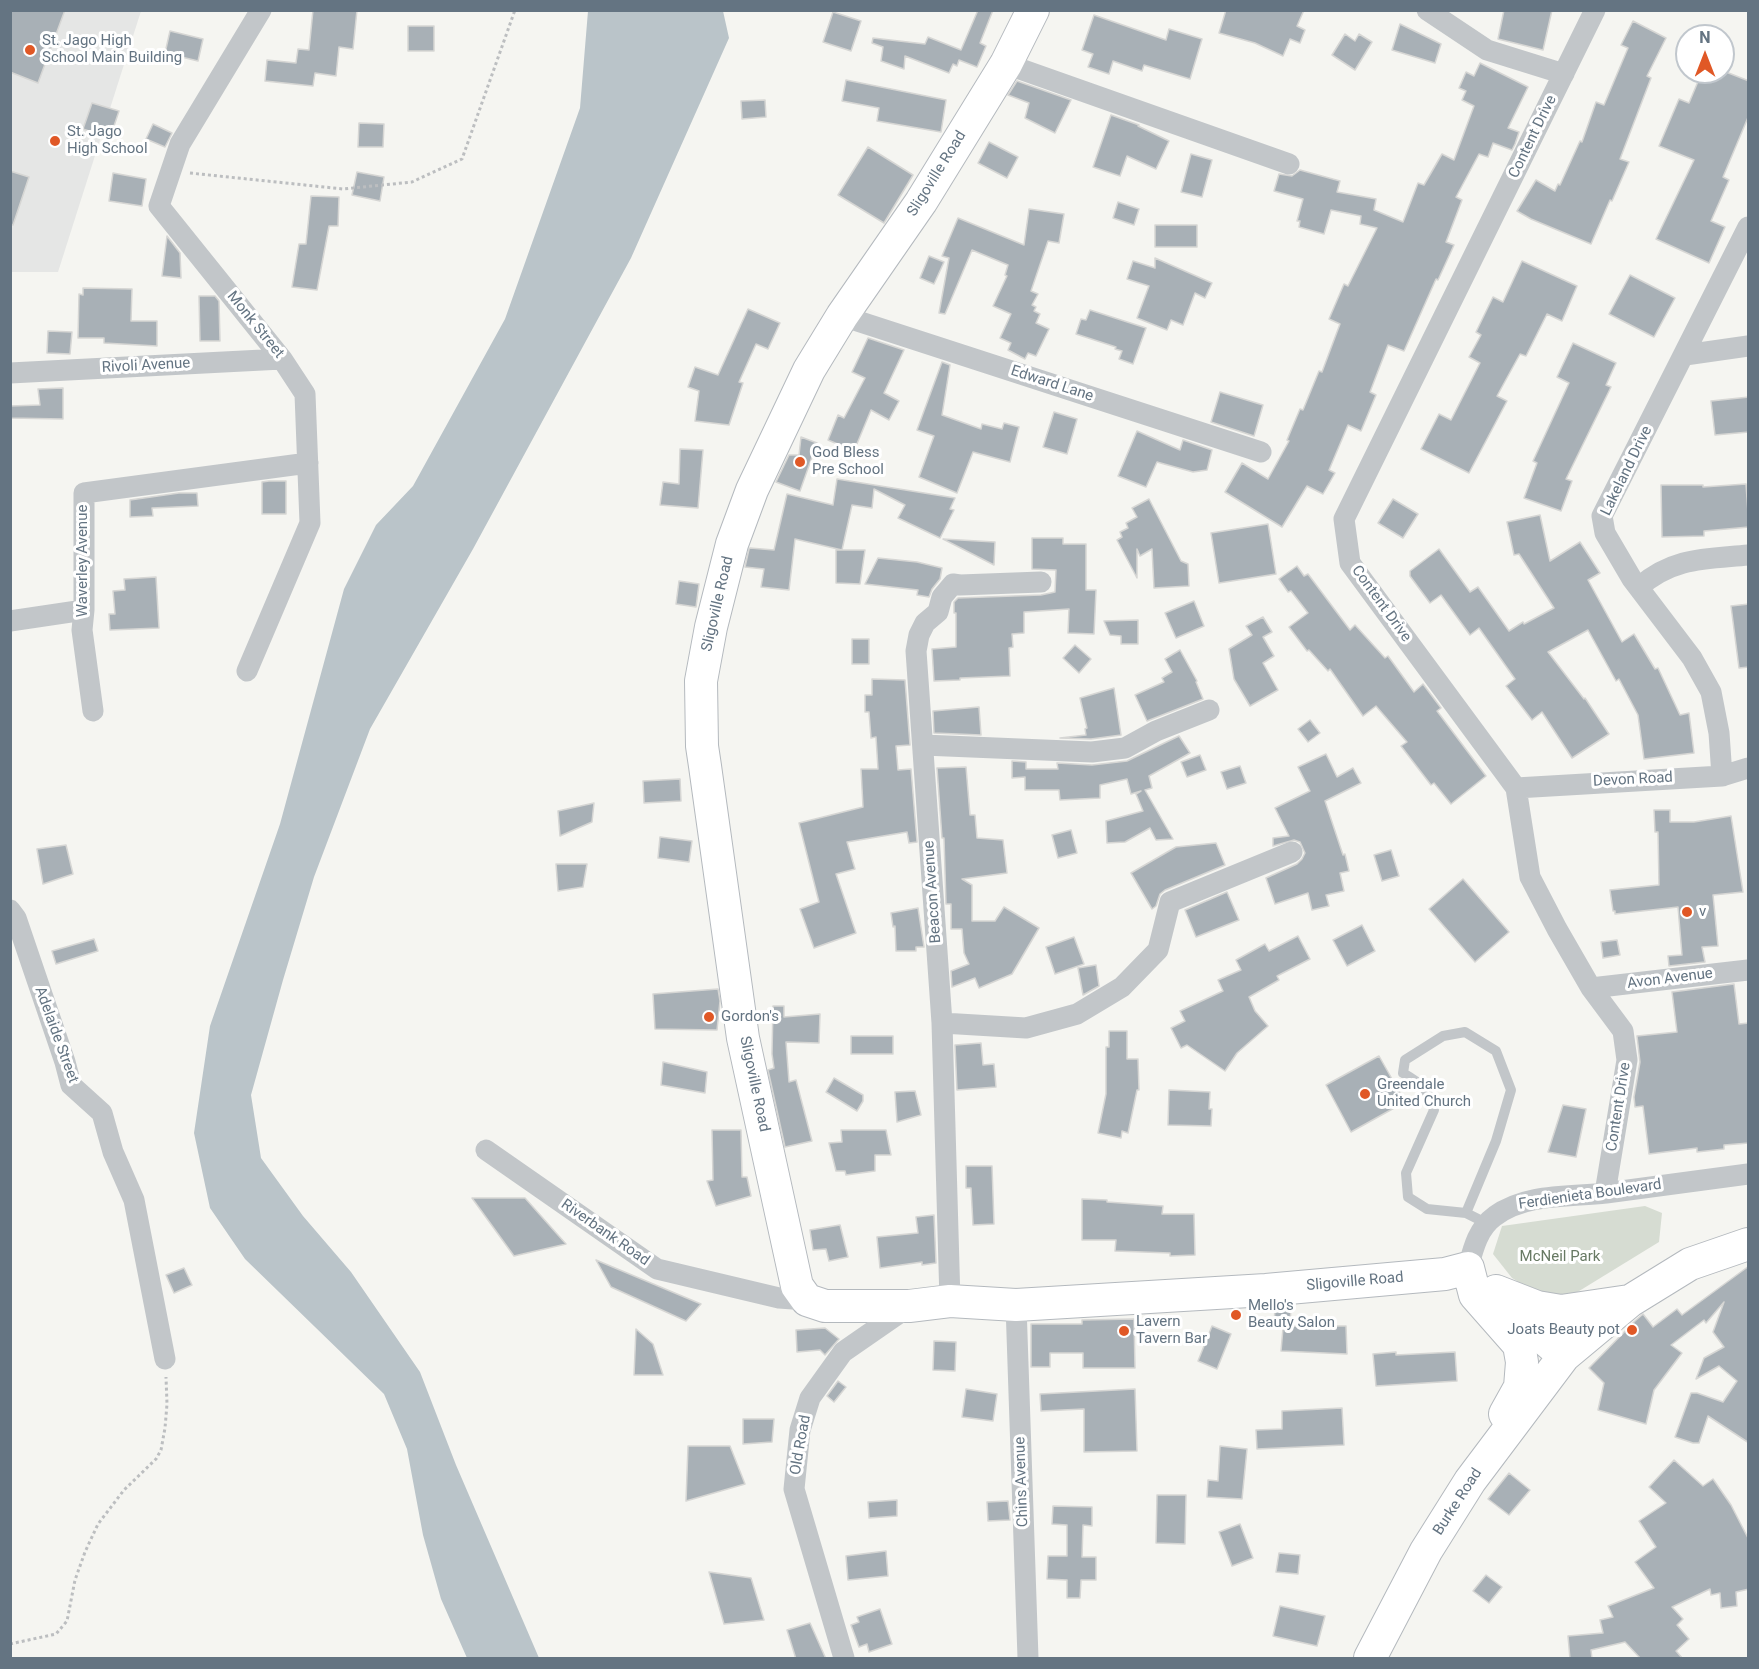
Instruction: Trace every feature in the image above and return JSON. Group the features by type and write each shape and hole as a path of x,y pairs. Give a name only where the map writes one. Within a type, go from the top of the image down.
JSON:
{"street":[{"name":"Monk Street","path":"247,671 310,523 304,394 282,358 159,206 180,144 261,10"},
{"name":"Sligoville Road","path":"1033,10 1006,64 921,202 842,316 809,370 752,490 732,544 711,627 701,681 702,746 743,1038 797,1286 807,1300 825,1306 909,1306 950,1301 1016,1305 1266,1290 1445,1274 1468,1268"},
{"path":"1428,10 1487,50 1564,74"},
{"name":"Content Drive","path":"1595,10 1344,519 1350,563 1516,788 1530,877 1591,988 1623,1031 1627,1060 1605,1193"},
{"path":"1006,64 1289,164"},
{"name":"Lakeland Drive","path":"1722,776 1719,733 1711,692 1692,658 1632,579 1605,533 1602,516 1749,227"},
{"name":"Edward Lane","path":"842,316 1261,452"},
{"path":"1685,354 1749,346"},
{"name":"Rivoli Avenue","path":"10,373 282,358"},
{"name":"Waverley Avenue","path":"93,711 82,630 84,493 308,463"},
{"path":"1639,587 1654,574 1686,561 1749,555"},
{"name":"Beacon Avenue","path":"950,1301 942,1023 916,651 919,635 925,623 938,612 942,597 953,584 1041,582"},
{"path":"10,621 84,610"},
{"path":"923,745 1092,752 1125,748 1156,731 1209,710"},
{"name":"Devon Road","path":"1516,788 1722,776 1749,768"},
{"path":"942,1023 1026,1028 1077,1014 1122,987 1158,950 1170,902 1292,852"},
{"name":"Adelaide Street","path":"10,910 16,918 71,1085 102,1113 113,1152 134,1200 165,1359"},
{"name":"Avon Avenue","path":"1591,988 1749,970"},
{"name":"Riverbank Road","path":"486,1150 657,1269 779,1298 807,1300"},
{"name":"Ferdienieta Boulevard","path":"1468,1268 1474,1244 1486,1223 1513,1205 1534,1200 1749,1174"},
{"name":"Burke Road","path":"1370,1659 1426,1551 1470,1481 1564,1356 1630,1301 1690,1264 1749,1244"},
{"path":"1468,1268 1496,1291 1533,1329 1564,1356"},
{"path":"1468,1268 1475,1295 1519,1345 1522,1362 1520,1387 1470,1481"},
{"path":"1496,1291 1537,1307 1561,1311 1630,1301"},
{"name":"Chins Avenue","path":"1016,1305 1028,1659"},
{"name":"Old Road","path":"844,1659 794,1489 800,1430 810,1398 843,1352 909,1306"}],"lane":[{"path":"1466,1213 1496,1141 1511,1090 1496,1051 1465,1032 1443,1036 1405,1060 1403,1073 1429,1092 1434,1110 1406,1173 1408,1197 1427,1209 1466,1213 1486,1223"}],"path":[{"path":"171,171 343,189 412,182 462,159 515,10"},
{"path":"10,1644 56,1634 67,1621 75,1580 98,1524 124,1490 156,1459 161,1450 167,1404 165,1359"}],"shaded area":[{"name":"St. Jago High School","path":"10,11 141,11 58,272 11,272"},
{"path":"588,11 723,11 729,38 631,258 473,549 370,729 314,877 251,1095 261,1158 303,1216 351,1272 420,1372 456,1465 539,1658 467,1658 441,1599 423,1535 407,1449 384,1394 245,1259 210,1208 194,1133 210,1026 280,824 344,589 376,525 413,486 505,319 580,108"}],"green space":[{"name":"McNeil Park","path":"1645,1206 1662,1213 1659,1242 1571,1296 1541,1296 1512,1278 1493,1254 1502,1226"}],"building":[{"name":"St. Jago High School Main Building","path":"10,10 65,10 38,83 10,72"},
{"path":"313,10 357,10 353,49 339,47 336,76 315,73 313,86 265,81 267,60 296,63 298,49 309,50"},
{"path":"978,10 993,10 980,43 986,46 977,67 959,60 957,66 953,64 949,73 905,56 904,69 881,61 883,47 872,43 873,38 925,44 928,37 961,50"},
{"path":"1226,10 1304,10 1297,26 1305,30 1300,43 1290,39 1283,56 1255,43 1219,33"},
{"path":"1504,10 1552,10 1543,50 1498,39"},
{"path":"833,12 861,21 851,51 823,42"},
{"path":"1094,15 1166,40 1169,29 1202,39 1190,79 1144,65 1142,71 1113,61 1109,74 1088,67 1093,54 1082,50"},
{"path":"1633,21 1666,38 1647,76 1651,78 1620,159 1629,162 1591,244 1517,211 1536,180 1555,191 1558,184 1560,185 1580,141 1582,142 1596,102 1604,105 1628,48 1621,45"},
{"path":"1400,24 1441,44 1435,63 1392,50"},
{"path":"408,26 434,26 434,51 408,51"},
{"path":"170,31 203,39 198,61 165,53"},
{"path":"1345,34 1355,41 1359,34 1372,42 1355,70 1332,55"},
{"path":"1480,63 1528,87 1508,128 1519,132 1515,144 1512,150 1493,143 1488,157 1479,154 1456,197 1462,200 1446,242 1454,245 1404,351 1388,345 1370,392 1376,395 1361,431 1348,425 1329,470 1335,473 1323,494 1307,486 1282,527 1225,492 1242,463 1268,479 1289,441 1287,440 1300,409 1303,410 1319,371 1322,372 1340,324 1329,319 1344,284 1348,286 1377,228 1360,224 1361,216 1331,210 1324,234 1299,227 1300,221 1297,221 1303,199 1274,191 1279,174 1292,176 1300,170 1340,181 1337,192 1376,199 1374,210 1403,222 1418,183 1424,185 1442,154 1454,160 1474,106 1462,100 1466,91 1459,88 1466,72 1474,76"},
{"path":"1735,76 1749,81 1749,115 1723,177 1729,180 1711,221 1725,227 1709,263 1656,239 1694,160 1659,146 1679,99 1689,103 1697,84 1735,84"},
{"path":"846,80 946,100 941,132 877,121 879,108 842,101"},
{"path":"1017,81 1071,100 1055,133 1025,118 1029,103 1008,95"},
{"path":"765,100 766,117 742,119 741,101"},
{"path":"92,103 119,111 110,138 83,129"},
{"path":"1111,115 1139,125 1169,141 1156,169 1127,156 1120,176 1093,167"},
{"path":"359,123 384,124 383,147 358,147"},
{"path":"153,124 172,133 165,147 146,139"},
{"path":"989,142 1018,157 1007,178 978,163"},
{"path":"868,147 913,175 884,223 838,195"},
{"path":"1191,154 1212,160 1202,197 1181,192"},
{"path":"10,171 29,177 13,225 10,225"},
{"path":"357,172 384,177 380,201 352,195"},
{"path":"113,173 146,179 142,206 109,201"},
{"path":"311,196 339,197 338,226 329,226 317,290 292,287 299,244 306,244"},
{"path":"1118,202 1139,209 1134,225 1113,218"},
{"path":"1029,209 1064,214 1059,243 1048,241 1031,291 1038,294 1032,305 1036,307 1034,311 1040,314 1036,323 1049,329 1036,356 1028,353 1025,359 1008,350 1011,343 1000,338 1011,314 993,306 1007,276 1005,275 1008,265 972,250 945,314 939,313 949,258 942,256 958,218 1024,245"},
{"path":"1155,225 1197,225 1197,247 1155,247"},
{"path":"167,236 180,253 181,278 162,276"},
{"path":"929,256 944,262 934,284 920,278"},
{"path":"1155,258 1212,283 1205,298 1195,293 1183,325 1171,320 1167,330 1137,318 1149,286 1127,279 1133,261 1155,268"},
{"path":"1522,261 1577,286 1562,321 1547,314 1526,356 1520,354 1497,396 1507,401 1469,473 1421,449 1439,414 1451,420 1480,363 1469,357 1481,335 1476,332 1493,297 1503,302"},
{"path":"1630,275 1675,298 1654,337 1609,314"},
{"path":"83,288 132,289 131,321 157,321 157,346 104,343 104,338 78,338 79,294 83,295"},
{"path":"199,296 215,296 219,301 220,341 200,341"},
{"path":"748,309 780,323 768,349 756,344 739,382 743,383 729,425 695,421 699,391 688,387 695,367 718,375"},
{"path":"1090,310 1146,328 1133,364 1119,359 1122,351 1115,349 1116,347 1076,334 1081,319 1086,320"},
{"path":"48,331 72,332 70,354 47,353"},
{"path":"868,338 904,350 884,393 899,401 889,420 871,410 854,451 828,440 838,415 844,418 865,378 852,372"},
{"path":"1573,343 1616,363 1606,385 1611,387 1566,479 1572,481 1561,511 1524,498 1537,463 1533,461 1569,383 1557,377"},
{"path":"942,362 950,365 942,415 981,429 982,424 1002,429 1004,423 1019,427 1010,462 973,452 957,493 919,477 934,436 917,430"},
{"path":"63,388 63,419 10,418 10,406 40,405 38,389"},
{"path":"1220,392 1263,405 1254,436 1211,422"},
{"path":"1749,397 1749,432 1715,435 1711,401"},
{"path":"1054,412 1077,419 1067,454 1043,447"},
{"path":"1137,431 1180,450 1183,440 1212,450 1207,470 1193,472 1157,462 1146,487 1118,476"},
{"path":"801,437 817,443 800,491 776,482 789,455 799,455"},
{"path":"680,449 703,450 698,508 660,505 663,482 679,484"},
{"path":"837,479 955,498 950,509 954,510 940,538 898,518 905,505 874,489 872,508 852,505 842,550 795,539 789,590 761,587 764,569 745,567 749,549 774,550 787,494 833,505"},
{"path":"286,481 286,514 262,514 262,482"},
{"path":"1746,484 1749,527 1704,531 1704,536 1662,537 1661,485 1703,485 1703,487"},
{"path":"179,493 197,493 198,506 152,508 153,516 130,517 130,500"},
{"path":"1149,499 1181,561 1188,564 1189,586 1154,588 1152,549 1140,556 1137,549 1137,578 1117,540 1122,537 1120,532 1128,528 1126,523 1137,517 1132,508"},
{"path":"1393,499 1418,514 1403,538 1378,523"},
{"path":"1540,515 1550,561 1580,542 1600,573 1588,580 1622,642 1634,634 1655,669 1658,668 1680,715 1689,713 1694,753 1644,759 1638,715 1619,679 1616,681 1588,630 1548,652 1585,698 1609,734 1572,758 1542,712 1532,720 1506,686 1515,679 1479,628 1470,635 1441,595 1430,603 1410,576 1410,571 1439,549 1470,592 1478,587 1509,631 1523,622 1524,624 1554,608 1519,554 1514,555 1507,522"},
{"path":"1268,524 1276,574 1219,583 1211,533"},
{"path":"1032,538 1063,538 1063,544 1086,544 1086,590 1096,590 1094,634 1068,633 1069,609 1024,612 1024,633 1012,634 1013,647 1009,648 1010,676 934,681 932,649 956,647 954,602 958,598 1041,595 1055,592 1056,570 1032,569"},
{"path":"943,539 995,542 994,565"},
{"path":"836,550 865,550 860,584 836,583"},
{"path":"878,558 917,562 942,568 940,579 929,597 917,595 918,590 865,584"},
{"path":"1297,566 1304,576 1308,574 1350,630 1355,625 1385,658 1388,656 1414,692 1423,684 1441,708 1437,711 1486,776 1451,804 1434,783 1431,785 1401,746 1407,742 1376,706 1363,716 1330,669 1328,671 1309,650 1307,651 1289,627 1308,613 1279,579"},
{"path":"156,577 159,628 110,630 109,614 115,614 113,591 125,590 124,579"},
{"path":"679,581 699,584 696,607 676,604"},
{"path":"1194,601 1204,626 1176,638 1165,613"},
{"path":"1749,604 1749,667 1739,668 1731,606"},
{"path":"1263,617 1272,632 1263,637 1274,656 1263,663 1278,690 1250,706 1234,679 1229,649 1252,635 1246,626"},
{"path":"1138,620 1138,644 1121,644 1121,636 1110,635 1104,621"},
{"path":"852,639 869,639 869,664 852,664"},
{"path":"1075,645 1091,659 1079,673 1063,658"},
{"path":"1180,650 1197,681 1203,699 1147,721 1135,695 1164,682 1162,678 1172,672 1165,659"},
{"path":"872,679 905,680 910,745 896,746 898,770 911,769 917,842 909,843 907,832 847,842 855,869 836,874 856,933 814,948 800,909 819,902 799,823 863,807 861,769 878,769 876,737 871,738 869,712 865,712 865,695 872,695"},
{"path":"1114,688 1121,735 1091,739 1060,738 1086,735 1085,729 1087,728 1080,698"},
{"path":"979,707 981,735 934,733 933,711"},
{"path":"1310,720 1320,733 1308,742 1298,729"},
{"path":"1179,736 1190,753 1149,776 1152,788 1145,790 1173,839 1156,840 1150,828 1125,842 1107,843 1106,821 1143,811 1136,794 1141,791 1131,794 1127,779 1100,785 1100,798 1060,800 1059,790 1025,790 1025,777 1012,778 1012,761 1026,762 1026,769 1058,769 1057,763 1092,765 1127,761"},
{"path":"1326,754 1337,777 1353,768 1361,783 1325,801 1349,871 1340,873 1344,891 1326,895 1329,906 1312,910 1308,893 1275,904 1266,878 1297,864 1305,853 1300,842 1294,840 1273,846 1273,838 1289,836 1275,808 1310,791 1298,767"},
{"path":"1200,755 1206,770 1187,777 1181,762"},
{"path":"1240,766 1246,783 1227,789 1221,772"},
{"path":"966,767 970,815 975,815 977,838 1003,840 1007,873 962,879 972,885 972,921 995,921 1004,907 1039,928 1012,974 979,988 975,978 952,987 951,971 969,964 964,953 962,929 951,929 951,904 946,904 944,838 942,838 937,768"},
{"path":"680,779 681,801 644,803 643,781"},
{"path":"594,803 592,822 560,836 558,811"},
{"path":"1654,810 1670,810 1670,822 1694,822 1731,816 1743,892 1713,895 1718,946 1702,947 1705,962 1669,966 1668,956 1682,955 1678,907 1615,914 1613,911 1610,890 1659,885 1658,832 1655,832"},
{"path":"1071,830 1077,853 1058,858 1052,835"},
{"path":"660,837 692,841 689,862 658,858"},
{"path":"1216,843 1225,865 1165,890 1160,894 1156,906 1152,909 1131,873 1176,847"},
{"path":"66,845 73,874 43,884 37,849"},
{"path":"1391,850 1399,876 1382,881 1374,855"},
{"path":"556,864 587,864 583,887 558,891"},
{"path":"1463,879 1509,932 1475,962 1429,909"},
{"path":"1227,892 1239,920 1196,937 1185,910"},
{"path":"918,908 924,947 916,947 916,951 896,951 895,926 893,927 891,913"},
{"path":"1362,925 1375,951 1347,966 1333,940"},
{"path":"1298,936 1310,959 1277,976 1279,980 1249,997 1255,1011 1268,1026 1237,1053 1225,1071 1187,1045 1181,1048 1171,1028 1185,1021 1180,1011 1223,991 1218,980 1241,970 1236,960 1265,944 1269,951"},
{"path":"1074,937 1084,964 1055,974 1046,947"},
{"path":"94,939 98,951 56,964 52,951"},
{"path":"1617,940 1620,955 1603,958 1601,942"},
{"path":"1096,965 1099,986 1083,995 1078,968"},
{"path":"1734,984 1739,1024 1749,1023 1749,1143 1724,1145 1724,1149 1697,1152 1697,1148 1649,1154 1643,1106 1635,1107 1634,1097 1640,1062 1637,1036 1677,1032 1672,992"},
{"path":"718,989 720,1001 717,1030 655,1029 653,994"},
{"path":"773,1006 784,1006 784,1017 820,1014 819,1043 786,1042 789,1082 796,1080 812,1141 785,1147 768,1070 774,1068"},
{"path":"1109,1031 1127,1031 1127,1059 1138,1059 1139,1090 1137,1090 1128,1133 1122,1131 1121,1138 1098,1133 1106,1094 1106,1047 1109,1047"},
{"path":"851,1036 893,1036 893,1054 851,1054"},
{"path":"981,1043 983,1065 994,1064 996,1087 957,1090 955,1045"},
{"name":"Greendale United Church","path":"1379,1056 1405,1102 1351,1132 1326,1085"},
{"path":"663,1062 707,1072 705,1093 661,1085"},
{"path":"834,1078 863,1095 863,1101 857,1111 826,1092"},
{"path":"1169,1090 1210,1092 1211,1126 1168,1125"},
{"path":"915,1091 921,1115 897,1122 895,1092"},
{"path":"1563,1105 1586,1109 1576,1157 1548,1152"},
{"path":"712,1130 741,1130 742,1177 747,1177 751,1196 716,1206 707,1181 713,1180"},
{"path":"841,1130 886,1130 891,1155 875,1155 875,1171 846,1175 845,1171 836,1171 829,1143 842,1142"},
{"path":"966,1166 992,1166 994,1224 973,1225 971,1188 966,1188"},
{"path":"472,1198 525,1198 566,1244 514,1256"},
{"path":"1082,1199 1163,1206 1162,1214 1194,1214 1195,1255 1170,1256 1170,1253 1115,1251 1116,1240 1082,1240"},
{"path":"934,1215 936,1263 922,1265 922,1262 880,1268 877,1237 918,1233 916,1217"},
{"path":"840,1225 848,1257 829,1261 826,1249 813,1250 810,1230"},
{"path":"596,1260 701,1304 686,1321 611,1287"},
{"path":"1749,1266 1749,1443 1708,1416 1699,1443 1675,1437 1691,1393 1723,1402 1737,1381 1719,1366 1696,1379 1704,1358 1724,1347 1713,1332 1724,1302 1706,1323 1704,1320 1671,1345 1682,1353 1654,1390 1646,1424 1598,1410 1604,1383 1589,1368 1635,1321 1643,1314 1653,1327 1677,1309 1682,1315"},
{"path":"184,1268 192,1285 174,1293 166,1275"},
{"path":"1291,1306 1290,1326 1346,1326 1347,1354 1281,1351 1283,1328 1274,1327 1275,1307"},
{"path":"1134,1319 1135,1368 1083,1368 1083,1353 1050,1353 1050,1367 1031,1367 1031,1324 1082,1324 1082,1320"},
{"path":"1212,1326 1231,1334 1217,1369 1198,1361"},
{"path":"825,1328 839,1339 825,1355 820,1350 797,1352 796,1330"},
{"path":"636,1329 653,1344 663,1375 634,1375"},
{"path":"934,1341 956,1342 955,1371 933,1370"},
{"path":"1396,1352 1396,1355 1455,1352 1457,1381 1376,1386 1373,1354"},
{"path":"838,1381 846,1387 834,1402 827,1396"},
{"path":"966,1389 997,1394 993,1421 962,1417"},
{"path":"1135,1389 1137,1451 1084,1452 1084,1409 1041,1411 1040,1394"},
{"path":"1342,1408 1344,1445 1257,1449 1256,1430 1282,1429 1282,1411"},
{"path":"743,1419 774,1419 772,1442 743,1444"},
{"path":"688,1446 730,1446 745,1484 686,1501"},
{"path":"1220,1446 1247,1449 1242,1499 1207,1497 1208,1480 1218,1481"},
{"path":"1674,1460 1703,1486 1713,1479 1731,1505 1749,1540 1749,1589 1736,1592 1737,1606 1721,1608 1720,1593 1711,1595 1710,1589 1672,1607 1683,1619 1677,1625 1689,1639 1676,1651 1683,1659 1641,1659 1625,1642 1591,1650 1592,1659 1570,1659 1568,1636 1603,1633 1600,1620 1613,1617 1608,1606 1654,1588 1635,1562 1656,1547 1639,1521 1666,1503 1649,1487"},
{"path":"1509,1473 1530,1490 1509,1515 1488,1499"},
{"path":"1157,1495 1186,1495 1185,1544 1156,1543"},
{"path":"897,1500 897,1516 869,1518 868,1502"},
{"path":"1008,1501 1010,1520 988,1521 987,1502"},
{"path":"1053,1506 1092,1507 1092,1526 1083,1525 1082,1557 1096,1557 1096,1580 1081,1580 1080,1598 1067,1598 1067,1580 1047,1579 1048,1556 1067,1556 1067,1525 1052,1524"},
{"path":"1240,1524 1253,1558 1232,1566 1219,1532"},
{"path":"886,1551 888,1576 848,1580 846,1556"},
{"path":"1279,1553 1300,1555 1298,1574 1276,1572"},
{"path":"709,1572 751,1578 764,1620 724,1624"},
{"path":"1486,1575 1502,1587 1489,1603 1473,1591"},
{"path":"1280,1606 1325,1616 1317,1646 1273,1636"},
{"path":"880,1609 892,1644 869,1652 867,1644 859,1647 851,1625 859,1622 857,1617"},
{"path":"810,1623 826,1659 796,1659 787,1630"}],"place":[{"name":"St. Jago High School Main Building","path":"30,50"},
{"name":"St. Jago High School","path":"55,141"},
{"name":"God Bless Pre School","path":"800,462"},
{"name":"v","path":"1687,912"},
{"name":"Gordon's","path":"709,1017"},
{"name":"Greendale United Church","path":"1365,1094"},
{"name":"Mello's Beauty Salon","path":"1236,1315"},
{"name":"Joats Beauty pot","path":"1632,1330"},
{"name":"Lavern Tavern Bar","path":"1124,1331"}]}
